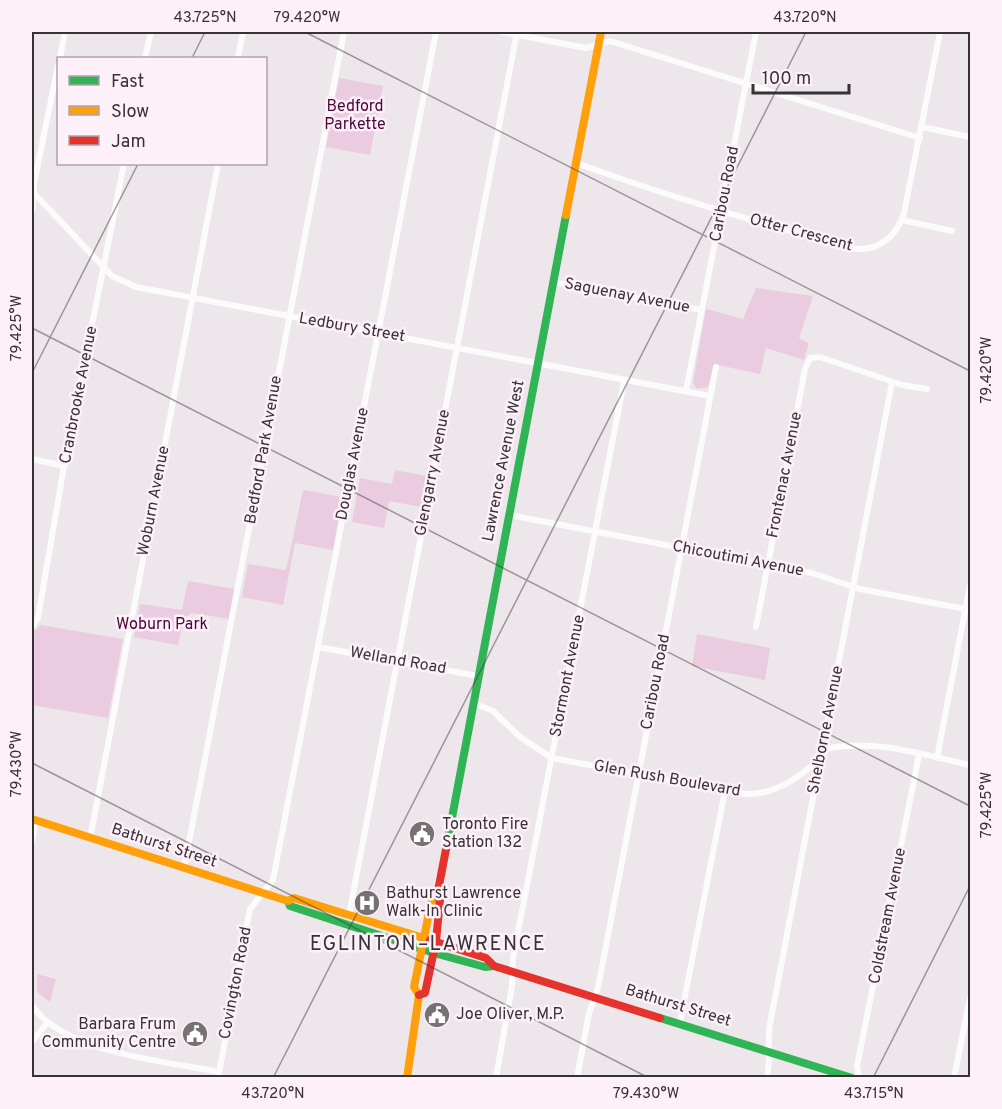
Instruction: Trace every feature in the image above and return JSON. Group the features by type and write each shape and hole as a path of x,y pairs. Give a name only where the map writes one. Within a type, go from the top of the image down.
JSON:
{"main road":[{"name":"Lawrence Avenue West","path":"419,995 425,993 434,953 440,900 437,896 601,32"},
{"name":"Bathurst Street","path":"34,820 288,901 294,898 436,941 486,958 494,966 852,1077"},
{"name":"Lawrence Avenue West","path":"407,1077 419,995 414,987 432,900 437,896"},
{"name":"Bathurst Street","path":"288,901 290,906 421,949 485,968 494,966"}],"street":[{"path":"60,57 65,32"},
{"path":"145,57 151,32"},
{"path":"238,57 243,32"},
{"name":"Bedford Park Avenue","path":"184,868 344,32"},
{"name":"Douglas Avenue","path":"262,893 273,880 436,32"},
{"path":"502,32 517,33 586,48 610,41 920,138"},
{"name":"Caribou Road","path":"686,391 756,32"},
{"path":"940,32 902,220 952,231"},
{"name":"Glengarry Avenue","path":"349,915 517,33"},
{"path":"32,212 33,192 57,70"},
{"path":"922,127 970,137"},
{"name":"Otter Crescent","path":"576,164 722,212 861,249 886,240 898,230 902,220"},
{"name":"Cranbrooke Avenue","path":"32,626 38,618 64,466 124,165"},
{"name":"Woburn Avenue","path":"90,838 218,165"},
{"name":"Ledbury Street","path":"33,192 103,269 118,280 136,287 710,396"},
{"name":"Saguenay Avenue","path":"554,282 701,310"},
{"name":"Frontenac Avenue","path":"756,627 805,369 810,358 820,357 892,382"},
{"name":"Caribou Road","path":"577,1077 595,997 717,367"},
{"name":"Stormont Avenue","path":"496,1077 513,972 513,958 624,381"},
{"path":"892,382 927,389"},
{"name":"Shelborne Avenue","path":"767,1077 770,1061 767,1041 770,1024 892,382"},
{"path":"32,459 64,466"},
{"name":"Chicoutimi Avenue","path":"509,515 822,575 853,586 965,609"},
{"path":"937,758 970,590"},
{"name":"Welland Road","path":"318,647 478,676"},
{"name":"Glen Rush Boulevard","path":"473,703 493,711 520,737 552,758 725,791 751,794 770,791 813,766 829,748 850,744 970,765"},
{"name":"Coldstream Avenue","path":"859,1077 857,1065 919,755"},
{"path":"680,1022 725,791"},
{"path":"32,842 34,820"},
{"name":"Covington Road","path":"219,1074 250,909 262,893"},
{"path":"954,1077 970,998"},
{"path":"32,1005 46,1024 88,1045 219,1074"},
{"path":"32,1042 46,1024"}],"green space":[{"name":"Bedford Parkette","path":"339,78 383,86 370,155 326,147"},
{"path":"756,288 813,296 799,338 809,343 804,360 766,348 760,374 714,364 708,387 697,389 693,382 706,309 743,319"},
{"path":"395,470 427,476 421,507 389,501 384,528 352,522 360,478 392,484"},
{"path":"303,490 342,497 333,550 295,543 283,605 242,597 248,564 286,570"},
{"name":"Woburn Park","path":"188,581 235,589 229,619 192,613 184,618 178,645 134,637 140,604 182,610"},
{"name":"Woburn Park","path":"41,625 123,639 108,718 32,705 32,633"},
{"path":"697,634 770,648 765,680 692,666"},
{"path":"37,974 56,979 50,1002 37,992"}],"traffic: fast":[{"path":"447,844 566,215"},
{"path":"288,901 290,906 434,953 485,967 494,966"},
{"path":"660,1018 852,1078"}],"traffic: slow":[{"path":"566,215 601,32"},
{"path":"32,819 288,901 294,898 430,940"},
{"path":"407,1078 419,995 414,987 431,903 437,896"}],"traffic: jam":[{"path":"419,995 425,993 436,941 440,900 437,896 447,844"},
{"path":"430,940 486,958 494,966 660,1018"}],"place":[{"name":"Toronto Fire Station 132","path":"422,834"},
{"name":"Bathurst Lawrence Walk-In Clinic","path":"367,903"},
{"name":"Joe Oliver, M.P.","path":"437,1015"},
{"name":"Barbara Frum Community Centre","path":"195,1034"}],"district":[{"name":"EGLINTON–LAWRENCE","path":"428,945"}]}
